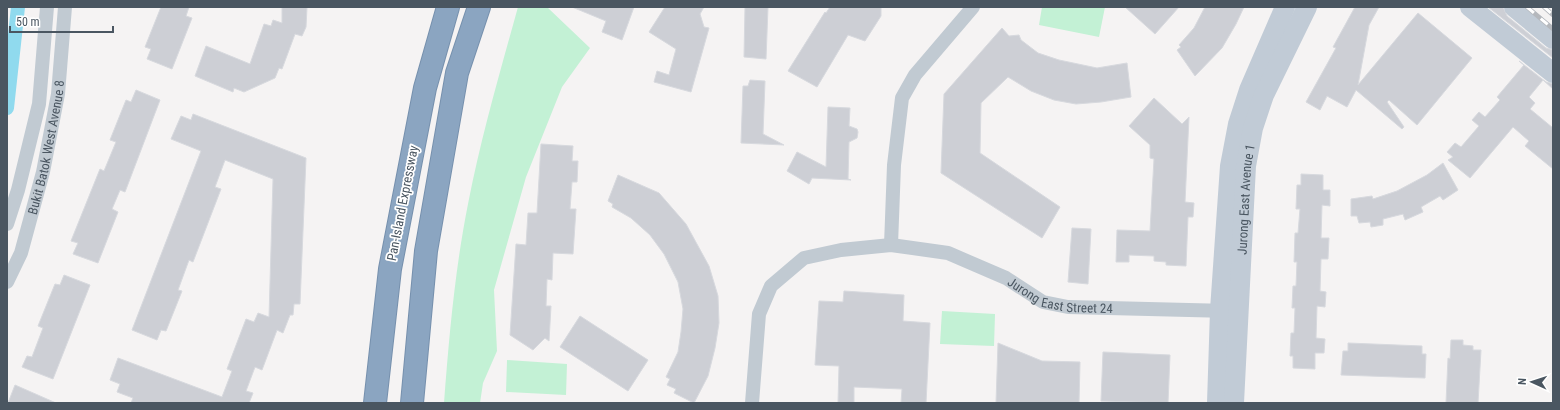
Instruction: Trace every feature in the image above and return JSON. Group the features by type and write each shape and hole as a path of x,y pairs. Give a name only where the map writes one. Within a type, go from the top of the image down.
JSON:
{"highway":[{"name":"Pan-Island Expressway","path":"374,400 390,270 424,88 448,7"},
{"path":"412,403 426,251 458,73 479,7"}],"street":[{"name":"Bukit Batok West Avenue 8","path":"7,224 18,190 39,104 47,7"},
{"name":"Bukit Batok West Avenue 8","path":"7,282 21,253 43,172 58,94 65,7"},
{"path":"891,245 894,165 902,98 915,75 973,7"},
{"name":"Jurong East Avenue 1","path":"1234,403 1229,311 1230,166 1238,124 1249,90 1285,7"},
{"name":"Jurong East Avenue 1","path":"1217,403 1246,166 1253,128 1264,95 1307,7"},
{"path":"1470,7 1553,73"},
{"path":"1514,7 1553,39"},
{"name":"Jurong East Street 24","path":"752,403 758,314 771,286 804,258 841,250 891,245 948,253 1006,278 1042,302 1055,305 1068,307 1229,311"}],"green space":[{"path":"518,7 547,7 590,48 562,87 526,177 494,290 497,351 483,383 480,403 444,403 450,328 463,229 485,129"},
{"path":"1042,7 1105,7 1099,37 1039,25"},
{"path":"942,311 995,314 994,346 940,344"},
{"path":"507,360 567,364 566,395 506,392"}],"building":[{"path":"161,7 189,7 186,16 192,18 172,69 147,59 151,49 145,47"},
{"path":"282,7 307,7 306,27 302,36 295,34 282,69 279,68 275,78 244,92 234,88 233,92 195,76 206,46 250,64 264,24 271,26 273,20 282,23"},
{"path":"572,7 634,7 622,40 602,32 606,21"},
{"path":"665,7 704,7 700,14 704,27 709,28 691,92 654,82 657,71 669,75 676,49 649,32"},
{"path":"745,7 768,7 766,59 744,57"},
{"path":"830,7 881,7 881,16 865,41 848,35 817,87 788,71 825,12 826,13"},
{"path":"1125,7 1179,7 1155,34"},
{"path":"1205,7 1244,7 1222,48 1195,76 1177,50 1181,47 1179,45 1194,28"},
{"path":"1355,7 1379,7 1369,25 1358,85 1418,13 1472,58 1417,125 1389,100 1387,102 1404,127 1402,129 1356,90 1347,107 1327,96 1320,110 1306,102 1336,48 1333,47"},
{"path":"1488,7 1503,7 1507,16 1546,48 1553,50 1553,58"},
{"path":"1002,28 1009,36 1019,35 1021,40 1038,53 1059,60 1097,68 1127,63 1131,97 1076,104 1054,100 1031,91 1008,77 981,103 980,153 1060,207 1042,238 941,173 944,94"},
{"path":"1519,61 1546,82 1553,84 1553,89 1543,80 1529,97 1535,103 1530,109 1553,128 1553,169 1525,146 1529,141 1513,127 1470,178 1448,160 1453,157 1447,152 1455,143 1461,147 1479,126 1472,120 1479,112 1485,117 1500,100 1497,97 1524,65"},
{"path":"750,80 765,81 763,134 784,145 741,143 743,86 748,86"},
{"path":"136,90 160,100 125,192 120,190 112,209 118,212 98,263 73,254 78,243 71,241 100,169 104,171 116,142 110,140 126,100 131,102"},
{"path":"1154,98 1182,124 1189,117 1185,202 1194,203 1193,217 1188,217 1186,266 1166,265 1166,262 1154,261 1154,256 1129,255 1129,262 1116,262 1117,230 1150,231 1154,159 1150,158 1150,145 1129,126"},
{"path":"828,107 850,108 849,126 857,129 858,132 857,138 849,142 848,179 851,180 812,178 809,184 787,171 797,152 826,167"},
{"path":"193,114 306,158 300,304 294,304 293,315 290,315 283,333 277,330 262,370 255,367 246,391 253,393 249,403 131,403 133,398 117,392 120,384 110,380 118,358 222,397 232,371 227,369 246,319 254,322 258,313 269,317 273,179 225,160 215,187 221,189 193,262 189,260 178,290 182,291 166,331 161,330 157,340 132,330 201,151 171,139 181,116 191,120"},
{"path":"541,144 573,146 572,161 578,161 577,182 572,182 570,209 576,209 573,254 553,253 552,280 547,279 546,306 551,306 549,341 545,338 533,350 510,335 516,244 526,245 528,213 537,213"},
{"path":"1443,163 1458,190 1443,200 1440,196 1421,207 1423,212 1405,220 1403,214 1383,219 1383,225 1371,227 1370,222 1359,223 1357,216 1351,216 1351,199 1372,196 1373,199 1397,191 1427,175"},
{"path":"1301,174 1323,175 1323,190 1330,190 1330,206 1322,205 1321,238 1329,238 1328,259 1321,259 1320,291 1326,292 1325,307 1317,306 1316,338 1325,339 1324,353 1315,353 1315,369 1293,368 1293,356 1290,356 1291,333 1294,333 1295,308 1292,308 1293,286 1296,286 1297,262 1294,262 1295,233 1298,233 1300,209 1296,209 1297,185 1301,185"},
{"path":"618,175 659,193 686,224 709,266 718,296 719,323 708,376 694,403 674,393 676,389 667,385 670,379 666,377 678,352 681,332 683,309 678,282 664,254 650,235 631,218 612,207 613,204 608,201"},
{"path":"1072,228 1091,229 1088,284 1068,282"},
{"path":"64,275 90,285 53,379 22,367 27,356 32,357 43,328 38,326 55,284 60,285"},
{"path":"844,291 904,295 903,321 930,323 926,403 901,403 902,389 854,387 854,403 838,403 839,366 815,365 819,301 843,302"},
{"path":"580,316 648,360 628,391 560,347"},
{"path":"1451,340 1463,340 1463,345 1473,346 1473,350 1481,350 1478,403 1446,403 1448,358 1450,359"},
{"path":"998,343 1042,361 1080,362 1079,403 996,403"},
{"path":"1348,343 1422,346 1422,354 1426,354 1425,378 1341,375 1343,351 1348,351"},
{"path":"1103,352 1170,355 1168,403 1101,401"},
{"path":"15,385 56,403 8,403"}],"waterway":[{"path":"7,108 18,7"}],"railway":[{"path":"1527,7 1553,29"},
{"path":"1544,7 1553,15"}]}
